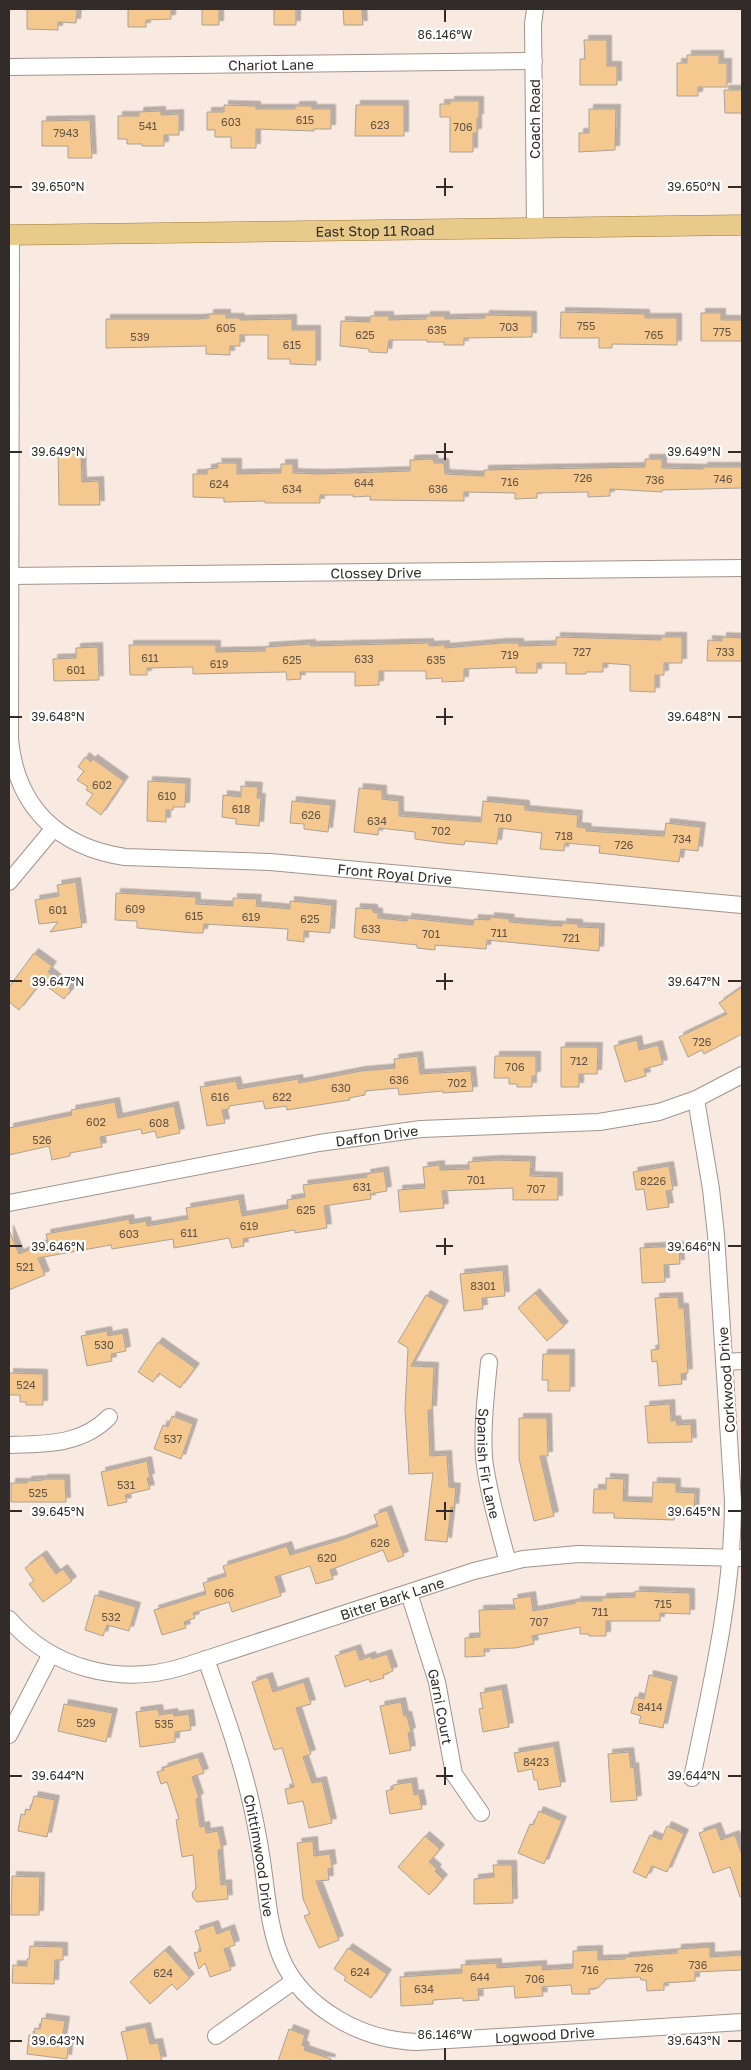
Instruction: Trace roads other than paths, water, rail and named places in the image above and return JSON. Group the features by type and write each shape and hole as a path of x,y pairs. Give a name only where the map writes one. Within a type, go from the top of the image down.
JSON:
{"main road":[{"name":"East Stop 11 Road","path":"10,235 742,226"}],"street":[{"name":"Coach Road","path":"535,9 535,229"},
{"name":"Chariot Lane","path":"9,67 534,61"},
{"name":"Front Royal Drive","path":"10,235 10,740 16,771 24,792 42,818 66,838 87,849 125,858 270,862 742,905"},
{"name":"Clossey Drive","path":"10,576 742,568"},
{"path":"9,882 54,828"},
{"name":"Daffon Drive","path":"9,1203 319,1143 421,1129 599,1122 659,1112 696,1099 742,1075"},
{"name":"Corkwood Drive","path":"692,1778 737,1558 715,1220 696,1099"},
{"path":"724,1362 742,1361"},
{"name":"Spanish Fir Lane","path":"488,1362 484,1456 488,1485 508,1563"},
{"path":"9,1445 53,1444 79,1437 100,1426 109,1417"},
{"name":"Bitter Bark Lane","path":"9,1619 32,1641 51,1654 93,1671 115,1675 145,1675 168,1672 474,1571 508,1563 547,1556 578,1554 737,1558"},
{"name":"Garni Court","path":"409,1593 437,1682 454,1774 481,1813"},
{"path":"9,1735 51,1654"},
{"name":"Chittimwood Drive","path":"206,1659 236,1748 252,1806 262,1859 271,1929 283,1963 294,1981 309,1998 326,2012 349,2026"},
{"path":"216,2036 294,1981"},
{"name":"Logwood Drive","path":"349,2026 387,2039 425,2042 742,2022"}]}
